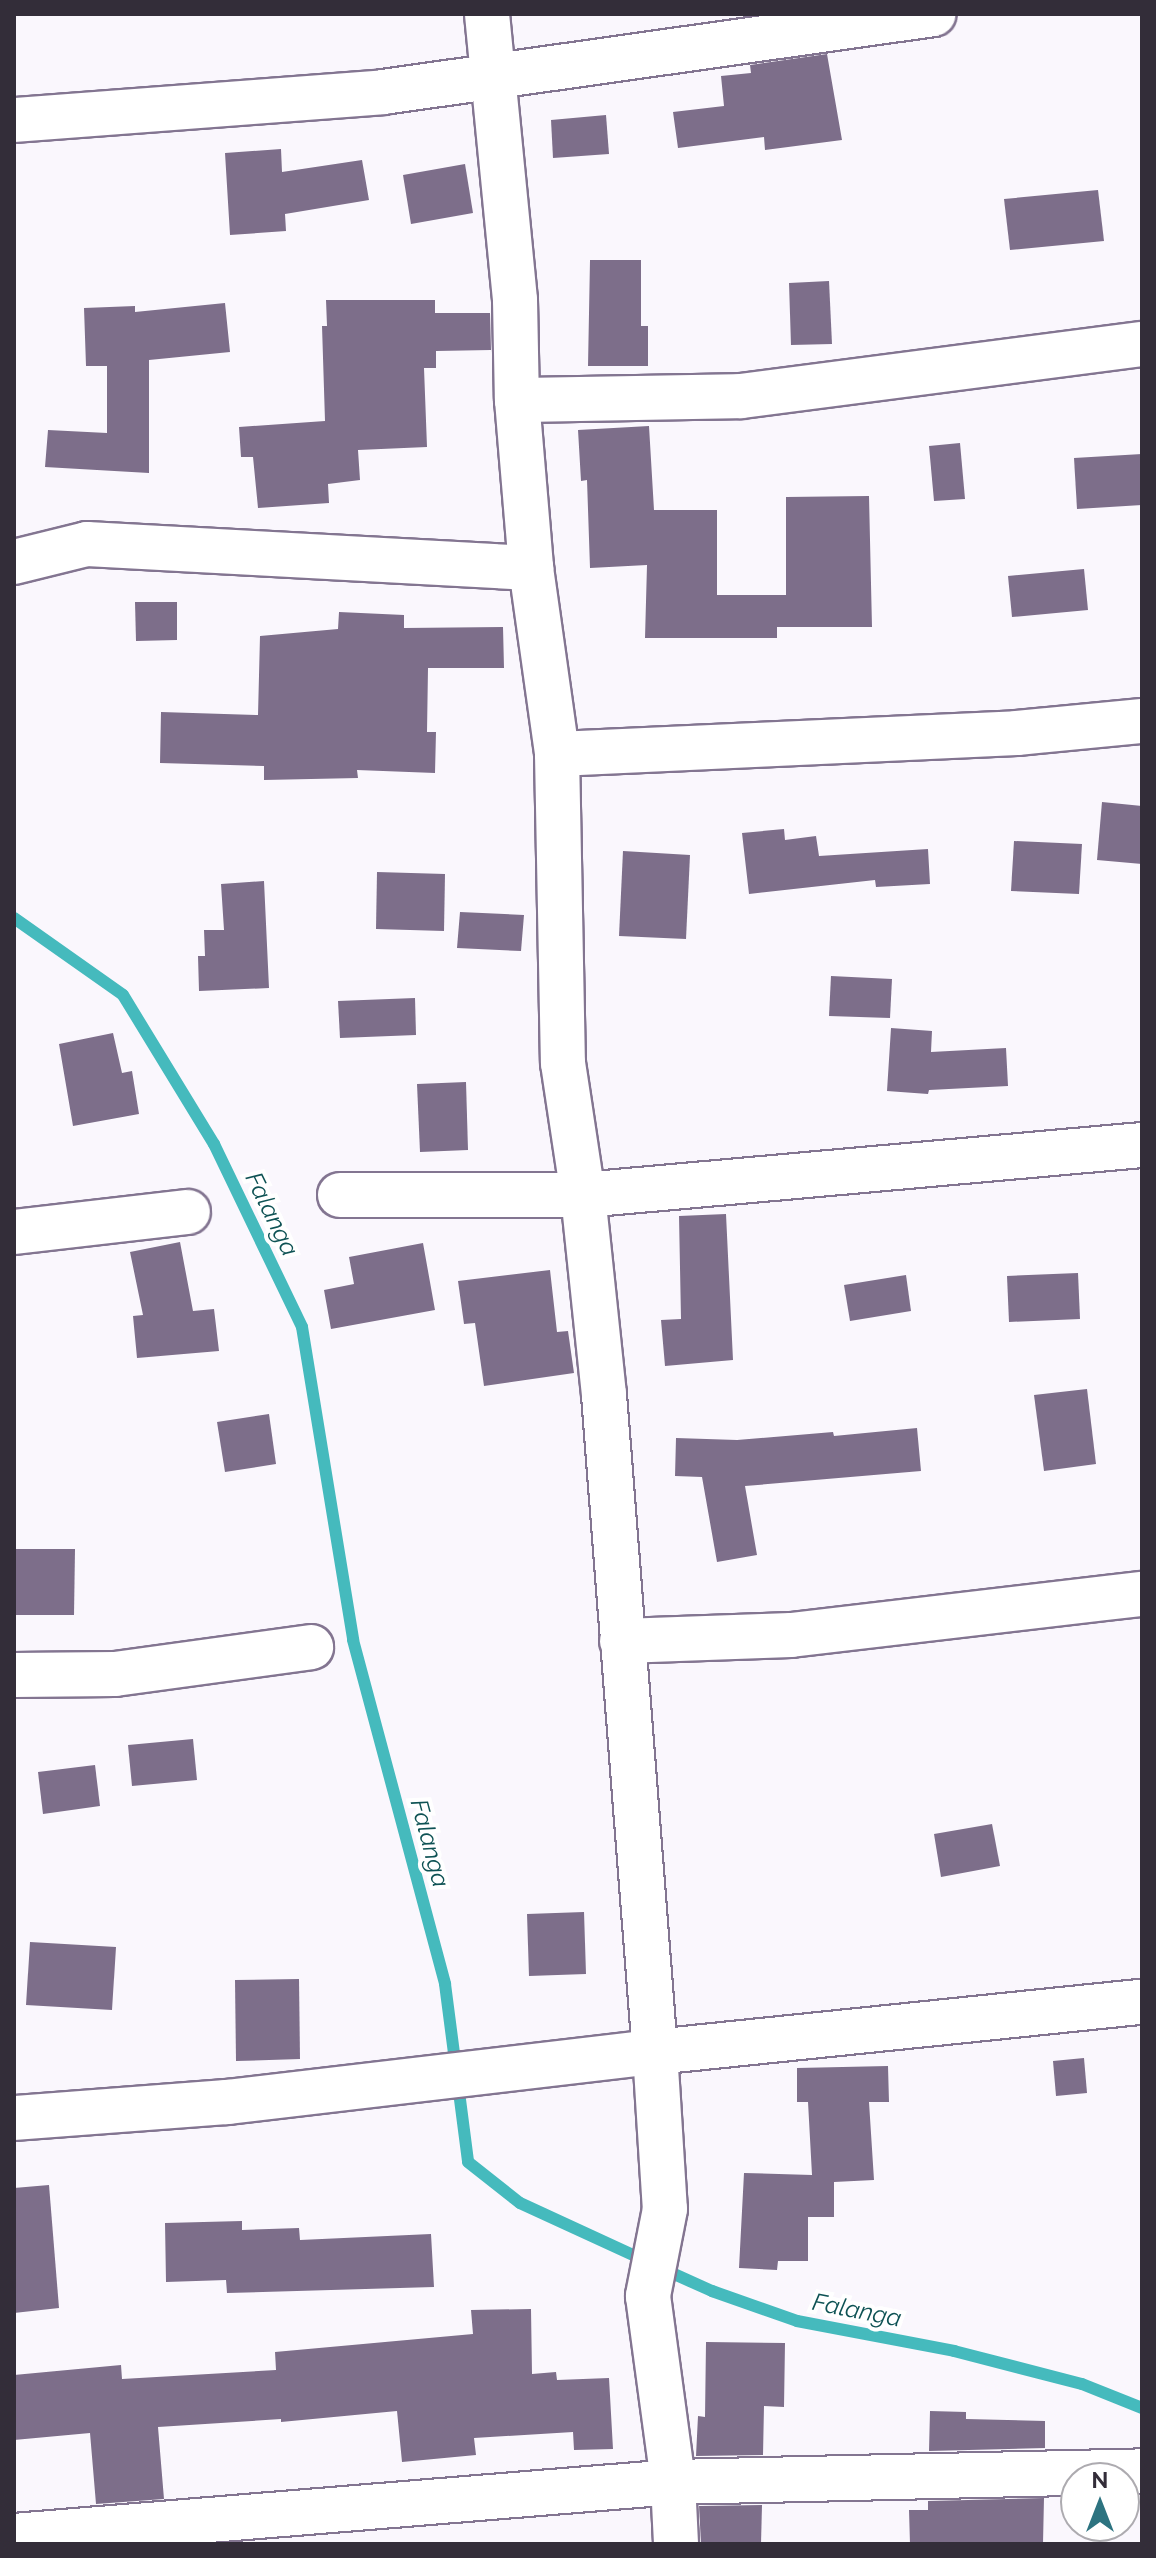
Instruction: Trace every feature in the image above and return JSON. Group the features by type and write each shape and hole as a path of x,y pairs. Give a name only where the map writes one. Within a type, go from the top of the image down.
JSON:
{"street":[{"path":"487,14 515,300 517,400 531,568 557,754 563,1063 583,1195 604,1395 655,2052 665,2209 648,2296 673,2482 676,2544"},
{"path":"14,120 383,92 934,14"},
{"path":"517,400 741,396 1142,344"},
{"path":"14,562 87,544 531,568"},
{"path":"557,754 1017,733 1142,721"},
{"path":"340,1195 583,1195 1142,1145"},
{"path":"14,1232 188,1212"},
{"path":"622,1641 791,1635 1142,1594"},
{"path":"14,1675 115,1674 311,1647"},
{"path":"14,2118 227,2102 655,2052 1142,2002"},
{"path":"14,2536 673,2482 1142,2471"}],"building":[{"path":"827,54 842,140 765,150 764,137 678,148 673,112 724,106 721,76 751,73 750,65"},
{"path":"606,115 609,154 553,158 551,120"},
{"path":"281,149 282,172 362,160 369,200 285,214 286,231 230,235 225,153"},
{"path":"465,164 473,213 411,224 403,175"},
{"path":"1098,190 1104,241 1010,250 1004,199"},
{"path":"590,260 641,260 641,326 648,326 648,366 588,366"},
{"path":"829,281 832,344 791,345 789,283"},
{"path":"326,300 435,300 435,313 490,313 491,350 436,351 436,368 424,368 427,447 358,450 360,480 328,484 329,503 258,508 253,457 241,457 239,427 325,421 322,326 327,326"},
{"path":"225,303 230,352 149,360 149,473 45,467 48,430 107,433 107,366 86,366 84,308 135,306 135,312"},
{"path":"649,426 654,510 717,510 717,595 786,595 786,497 869,496 872,627 777,627 777,638 645,638 647,565 590,568 587,480 581,481 578,430"},
{"path":"960,443 965,499 934,501 929,446"},
{"path":"1142,454 1142,505 1077,509 1074,458"},
{"path":"1084,569 1088,610 1012,617 1008,576"},
{"path":"135,602 177,602 177,640 136,641"},
{"path":"339,612 404,615 404,628 503,627 504,668 428,668 427,732 436,732 435,773 357,770 358,778 264,780 264,766 160,763 161,712 258,715 260,636 338,629"},
{"path":"1102,802 1142,806 1142,864 1097,860"},
{"path":"784,829 785,840 816,836 819,856 928,849 930,884 876,887 875,880 749,894 742,833"},
{"path":"1014,841 1082,844 1079,894 1011,891"},
{"path":"623,851 690,855 686,939 619,936"},
{"path":"377,872 445,874 444,931 376,929"},
{"path":"264,881 269,988 199,991 198,956 205,956 204,930 224,930 221,884"},
{"path":"460,912 524,915 521,951 457,948"},
{"path":"831,976 892,979 890,1018 829,1016"},
{"path":"415,998 416,1035 340,1038 338,1001"},
{"path":"891,1028 932,1031 931,1052 1006,1048 1008,1086 929,1090 928,1094 887,1091"},
{"path":"113,1033 122,1073 132,1071 139,1114 73,1126 59,1044"},
{"path":"466,1082 468,1150 420,1152 417,1084"},
{"path":"726,1214 733,1360 665,1366 661,1320 681,1319 679,1216"},
{"path":"180,1242 193,1311 214,1309 219,1351 137,1358 133,1316 143,1315 130,1252"},
{"path":"423,1243 435,1310 331,1329 324,1290 354,1284 349,1257"},
{"path":"550,1270 557,1332 568,1331 574,1373 484,1386 475,1323 464,1324 458,1281"},
{"path":"1078,1273 1080,1319 1009,1322 1007,1276"},
{"path":"906,1275 911,1311 850,1321 844,1285"},
{"path":"1087,1389 1096,1464 1044,1471 1034,1395"},
{"path":"269,1414 276,1464 225,1472 217,1422"},
{"path":"917,1428 921,1471 745,1486 757,1555 717,1562 702,1477 675,1476 676,1438 737,1440 833,1432 834,1436"},
{"path":"14,1549 75,1549 74,1615 14,1615"},
{"path":"193,1739 197,1780 132,1786 128,1745"},
{"path":"95,1765 100,1806 43,1814 38,1772"},
{"path":"992,1824 1000,1866 941,1877 934,1834"},
{"path":"584,1912 586,1974 529,1976 527,1914"},
{"path":"30,1942 116,1947 112,2010 26,2005"},
{"path":"299,1979 300,2059 236,2061 235,1980"},
{"path":"1084,2058 1087,2093 1056,2096 1053,2061"},
{"path":"888,2066 889,2102 869,2102 874,2180 834,2182 834,2217 808,2217 808,2261 778,2261 777,2270 739,2268 744,2173 812,2175 808,2102 797,2102 797,2068"},
{"path":"49,2185 59,2308 14,2313 14,2188"},
{"path":"242,2221 242,2230 299,2228 300,2240 431,2234 434,2287 227,2293 226,2280 166,2282 165,2223"},
{"path":"531,2309 532,2374 556,2372 557,2380 609,2378 613,2449 574,2450 573,2432 474,2438 476,2455 402,2462 397,2411 281,2422 281,2419 158,2427 164,2499 96,2504 90,2433 14,2440 14,2375 121,2365 122,2379 276,2370 275,2352 473,2334 471,2310"},
{"path":"706,2342 785,2343 784,2407 764,2406 763,2455 696,2456 698,2416 705,2417"},
{"path":"930,2411 966,2412 966,2419 1045,2421 1045,2448 929,2451"},
{"path":"1044,2498 1043,2544 910,2544 909,2510 928,2510 928,2501"},
{"path":"762,2505 761,2544 701,2544 699,2506"}],"waterway":[{"name":"Falanga","path":"14,918 123,995 214,1144 302,1327 353,1640 445,1984 468,2162 520,2203 646,2261"},
{"name":"Falanga","path":"663,2269 712,2291 797,2321 954,2351 1082,2384 1142,2408"}]}
